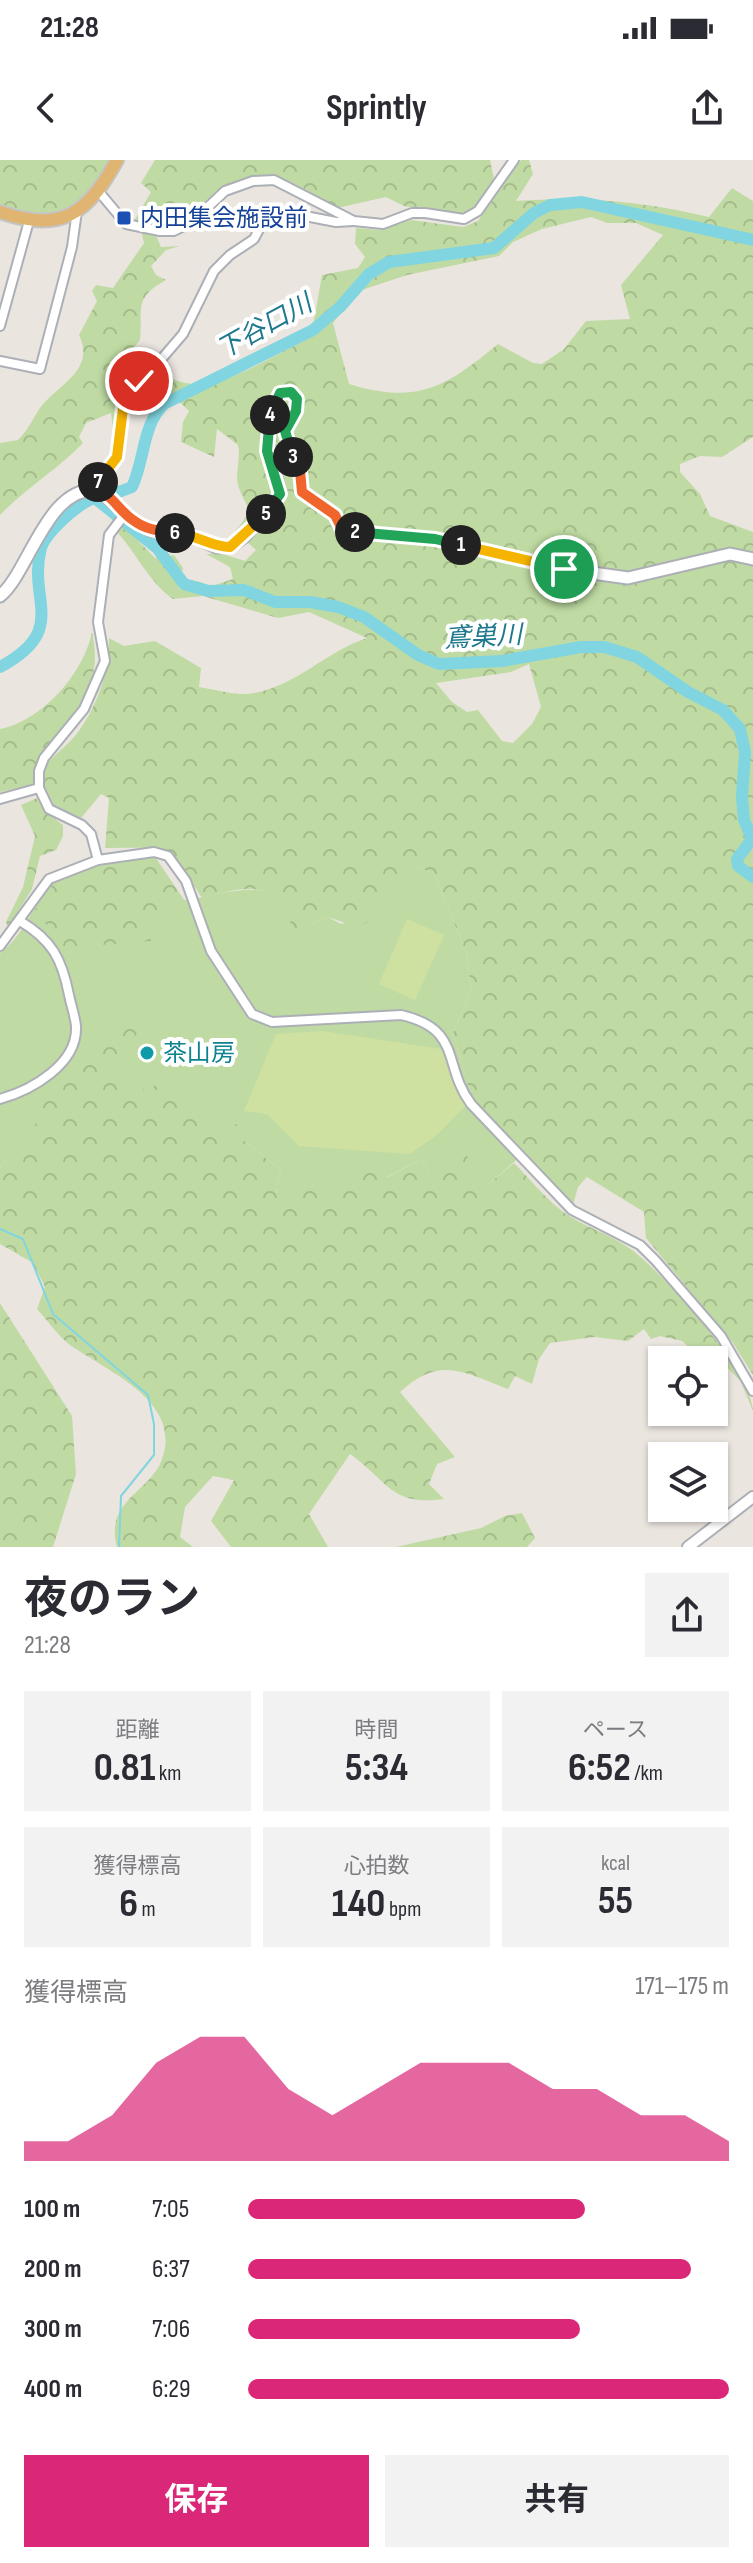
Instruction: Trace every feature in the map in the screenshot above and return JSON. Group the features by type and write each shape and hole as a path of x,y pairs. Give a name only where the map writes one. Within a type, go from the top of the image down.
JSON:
{"main road":[{"path":"0,212 29,221 46,221 77,211 100,193 117,160"},
{"path":"0,596 10,587 34,539 63,504 96,489 112,500 122,517 150,530 187,533 216,547 230,547 254,526 280,494 267,451 267,424 280,393 291,392 297,399 296,411 285,431 300,471 302,492 335,515 343,531 435,539 564,569 628,578 730,554 753,559"}],"street":[{"path":"96,489 117,457 125,392 146,377 183,334 214,271 230,255 254,239 274,210 336,222 383,224 412,213 472,217 514,160"},
{"path":"100,193 126,224 174,231 192,222 225,191 253,181 274,180 354,221"},
{"path":"0,361 40,369 72,247 77,211"},
{"path":"0,326 29,221"},
{"path":"0,286 10,289"},
{"path":"98,860 91,834 82,825 49,809 39,788 41,763 79,717 105,661 98,622 109,535 122,517"},
{"path":"0,799 39,788"},
{"path":"0,946 49,879 98,860 143,852 168,856 186,881 218,965 257,1018 272,1022 388,1014 417,1019 440,1033 449,1045 461,1087 471,1104 572,1210 640,1245 656,1261 721,1336 753,1391"},
{"path":"0,1099 21,1093 53,1071 74,1041 76,1026 62,962 45,938 20,921"},
{"path":"688,1547 753,1497"}],"green space":[{"path":"0,160 112,160 113,164 76,202 53,212 39,213 0,208"},
{"path":"155,160 490,160 494,179 476,207 459,215 404,206 386,197 337,208 282,179 261,176 220,190 180,224 161,228 133,223 151,192 141,183"},
{"path":"521,160 529,160 533,174 516,201 613,201 709,217 732,188 753,201 753,437 722,457 700,456 680,464 680,472 700,494 710,516 753,532 753,1375 733,1343 646,1238 644,1212 587,1177 578,1187 573,1205 471,1097 453,1033 471,991 467,955 435,875 419,867 394,885 380,911 360,928 328,917 310,925 300,945 284,910 266,892 240,890 202,898 181,867 164,852 142,848 105,848 109,798 101,794 81,818 57,810 46,793 44,778 48,764 78,732 97,699 107,663 109,638 124,646 155,641 201,668 199,687 243,694 276,687 367,638 309,612 278,618 203,596 173,599 157,584 117,532 124,526 155,558 174,555 183,568 179,589 197,581 212,586 233,579 230,567 206,554 223,554 245,561 256,550 235,531 247,512 237,480 238,445 217,429 214,457 181,442 183,422 189,411 168,391 165,382 173,379 206,383 223,379 306,340 314,320 322,275 358,268 365,257 355,244 356,228 381,230 411,220 463,227 478,221","holes":["591,217 607,223 636,223 663,235 621,285 630,319 586,321 564,349 542,364 533,363 498,344 462,371 430,388 394,393 349,384 333,323 359,291 407,275 499,256 513,242 542,229","529,664 541,707 532,724 513,743 502,741 478,710 467,712 452,702 436,683 511,672"]},
{"path":"141,231 155,233 161,247 180,246 166,250 151,266 156,275 166,280 144,298 140,340 127,359 124,370 126,382 115,405 117,433 114,437 111,413 86,423 79,437 83,443 0,515 0,443 18,440 40,408 79,368 83,347 79,335 97,301 92,291 96,285 113,288 144,243"},
{"path":"92,632 95,659 91,682 83,700 47,747 33,785 0,792 0,729 31,716 59,693 80,663"},
{"path":"37,798 44,811 63,825 63,836 56,850 40,856 32,889 8,928 6,922 23,887 35,836 21,805"},
{"path":"155,857 184,900 260,890 284,904 291,920 310,925 328,917 341,924 380,911 393,885 419,867 435,875 467,955 471,991 453,1033 471,1096 526,1152 486,1186 429,1172 421,1159 387,1177 302,1186 277,1199 276,1186 281,1170 243,1140 216,1131 206,1123 6,1160 0,1167 0,953 17,936 45,897 93,876"},
{"path":"155,857 184,900 180,913 161,912 150,933 151,941 64,948 35,910 52,881 87,868"},
{"path":"407,919 444,935 415,1000 379,984"},
{"path":"143,1017 122,1073 145,1090 169,1079 216,1131 240,1123 243,1140 281,1170 276,1186 277,1198 302,1186 351,1178 362,1160 377,1162 388,1177 421,1159 429,1172 465,1152 486,1186 514,1163 562,1211 624,1244 646,1262 684,1301 721,1346 688,1346 682,1341 660,1336 651,1339 644,1329 628,1341 594,1337 550,1343 539,1359 532,1384 515,1376 508,1389 452,1370 427,1374 400,1392 455,1457 437,1464 429,1484 444,1499 413,1499 402,1495 350,1454 309,1514 328,1547 231,1547 211,1521 234,1480 213,1476 185,1507 180,1537 193,1547 117,1547 117,1518 162,1459 166,1439 162,1420 138,1390 70,1345 37,1309 45,1287 33,1263 0,1244 0,1167 35,1125 41,1106 40,1094 71,1071 90,1039 110,1041 129,1024"},
{"path":"322,1031 448,1050 467,1104 438,1134 410,1154 299,1146 267,1114 244,1111 276,1034"},
{"path":"0,1303 72,1416 76,1474 53,1547 0,1547"},
{"path":"728,1357 749,1394 753,1411 741,1382 728,1368"},
{"path":"522,1513 535,1538 527,1547 396,1547 481,1528 505,1516"}],"waterway":[{"name":"下谷口川","path":"111,495 132,487 148,432 164,404 313,330 340,307 369,274 389,262 494,248 534,213 550,205 582,202 753,240"},
{"name":"鳶巣川","path":"0,667 21,653 34,640 40,627 42,613 38,567 43,543 69,514 95,498 157,548 184,584 208,591 244,590 275,602 310,602 338,607 364,617 418,655 439,664 502,661 581,647 604,647 637,657 688,692 723,710 740,729 745,752 744,820 752,839 737,859 738,866 753,877"},
{"path":"0,1229 23,1239 53,1314 148,1395 154,1424 154,1455 121,1496 119,1547"}],"place":[{"name":"内田集会施設前","path":"124,218"},
{"name":"茶山房","path":"147,1053"}],"route":[{"path":"139,381 125,392 121,404 121,443 117,457 93,489 99,490 135,522 150,530 187,533 216,547 230,547 245,536 280,494 276,471 267,451 267,424 280,393 291,392 297,399 296,411 285,431 300,471 302,492 321,502 335,515 343,531 435,539 564,569"}]}
